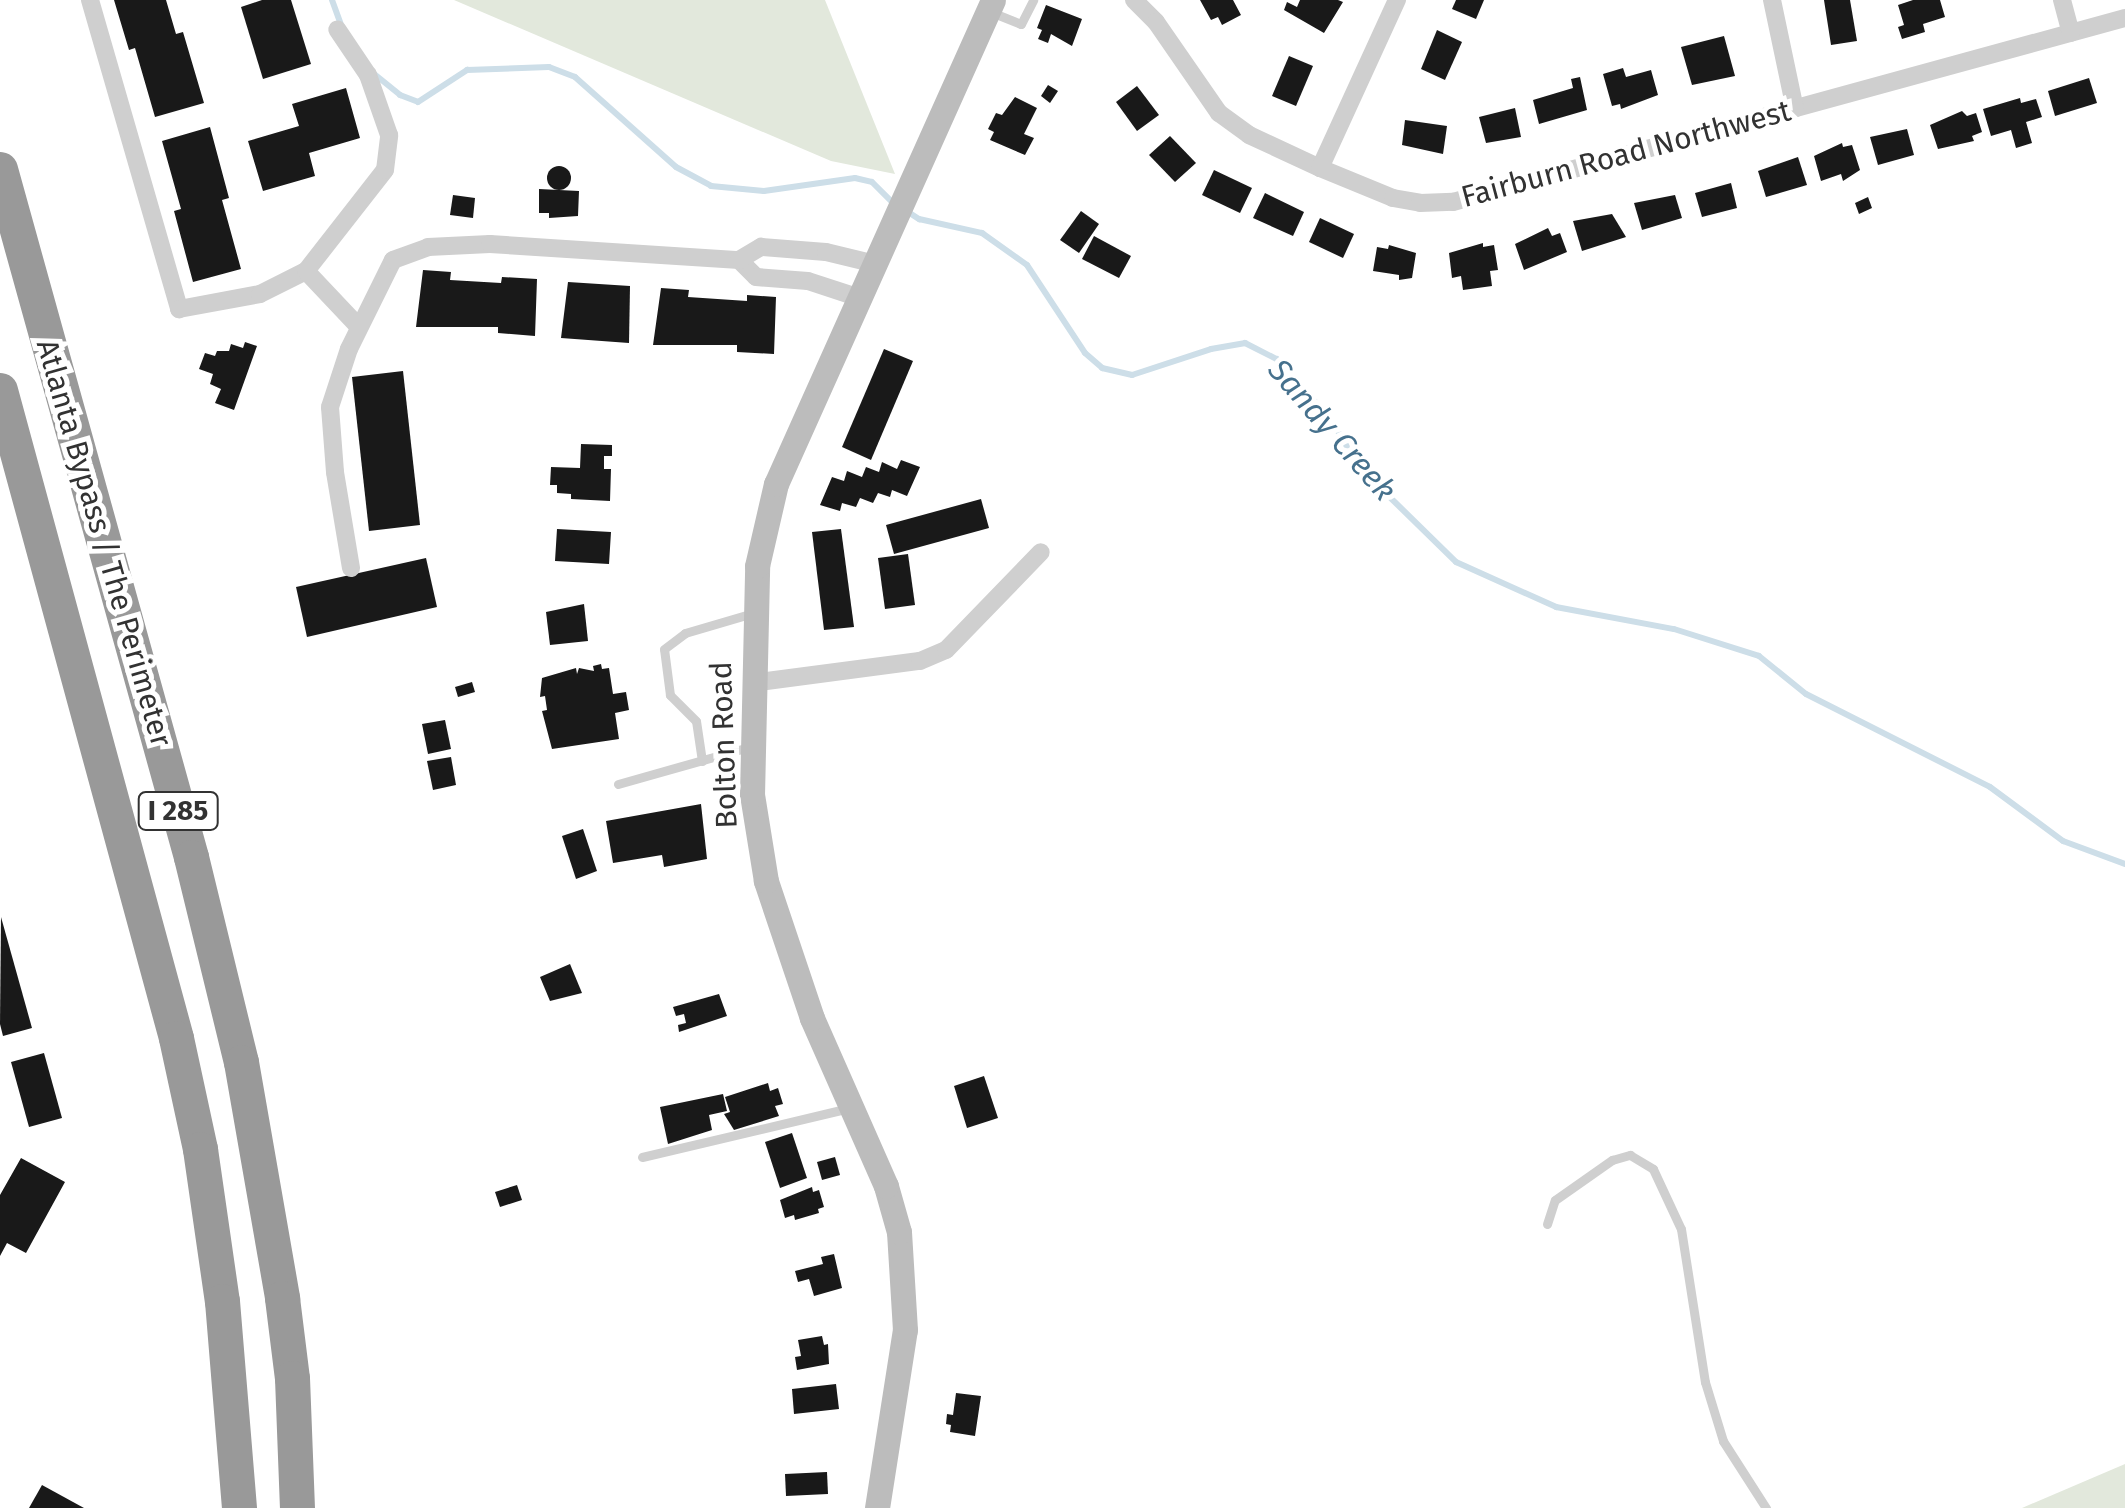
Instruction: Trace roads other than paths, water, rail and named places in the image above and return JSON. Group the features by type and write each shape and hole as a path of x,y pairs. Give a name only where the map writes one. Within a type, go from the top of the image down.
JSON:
{"highway":[{"name":"Atlanta Bypass / The Perimeter","path":"0,169 191,858 242,1062 282,1298 300,1508"},
{"name":"Atlanta Bypass / The Perimeter","path":"0,390 176,1038 200,1148 222,1301 239,1508"}],"street":[{"path":"90,0 179,310 260,294 306,271 385,170 390,154 389,135 368,75 336,29"},
{"name":"Fairburn Road Northwest","path":"1134,0 1156,22 1219,114 1249,134 1393,198 1453,202 2125,18"},
{"path":"1320,168 1397,0"},
{"path":"1772,0 1794,109"},
{"path":"2062,0 2071,32"},
{"name":"Bolton Road","path":"877,1508 897,1397 905,1281 899,1232 886,1186 812,1018 766,881 752,795 757,566 776,484 991,6"},
{"path":"351,568 335,472 330,407 387,265 428,247 490,244 740,260 761,247 876,264"},
{"path":"803,281 807,251"},
{"path":"740,260 756,276 803,281 860,298"},
{"path":"306,271 359,327"},
{"path":"752,683 920,661 946,650 1041,552"}],"lane":[{"path":"991,6 1021,24 1032,0"},
{"path":"702,761 696,721 670,695 664,649 684,633 755,613"},
{"path":"618,784 752,746"},
{"path":"642,1157 851,1108"},
{"path":"1548,1224 1555,1200 1612,1160 1630,1155 1653,1169 1682,1229 1704,1382 1723,1441 1766,1508"}],"waterway":[{"name":"Sandy Creek","path":"332,0 341,25"},
{"name":"Sandy Creek","path":"373,73 400,95 418,102 467,70 549,67 575,77 676,167 711,186 764,191 855,178 872,182 894,204"},
{"name":"Sandy Creek","path":"905,210 919,219 982,233 1027,265 1085,353 1102,368 1132,375 1211,349 1245,343 1277,359 1332,421 1359,467 1456,562 1556,607 1674,629 1759,656 1806,694 1990,787 2063,841 2125,864"}]}
